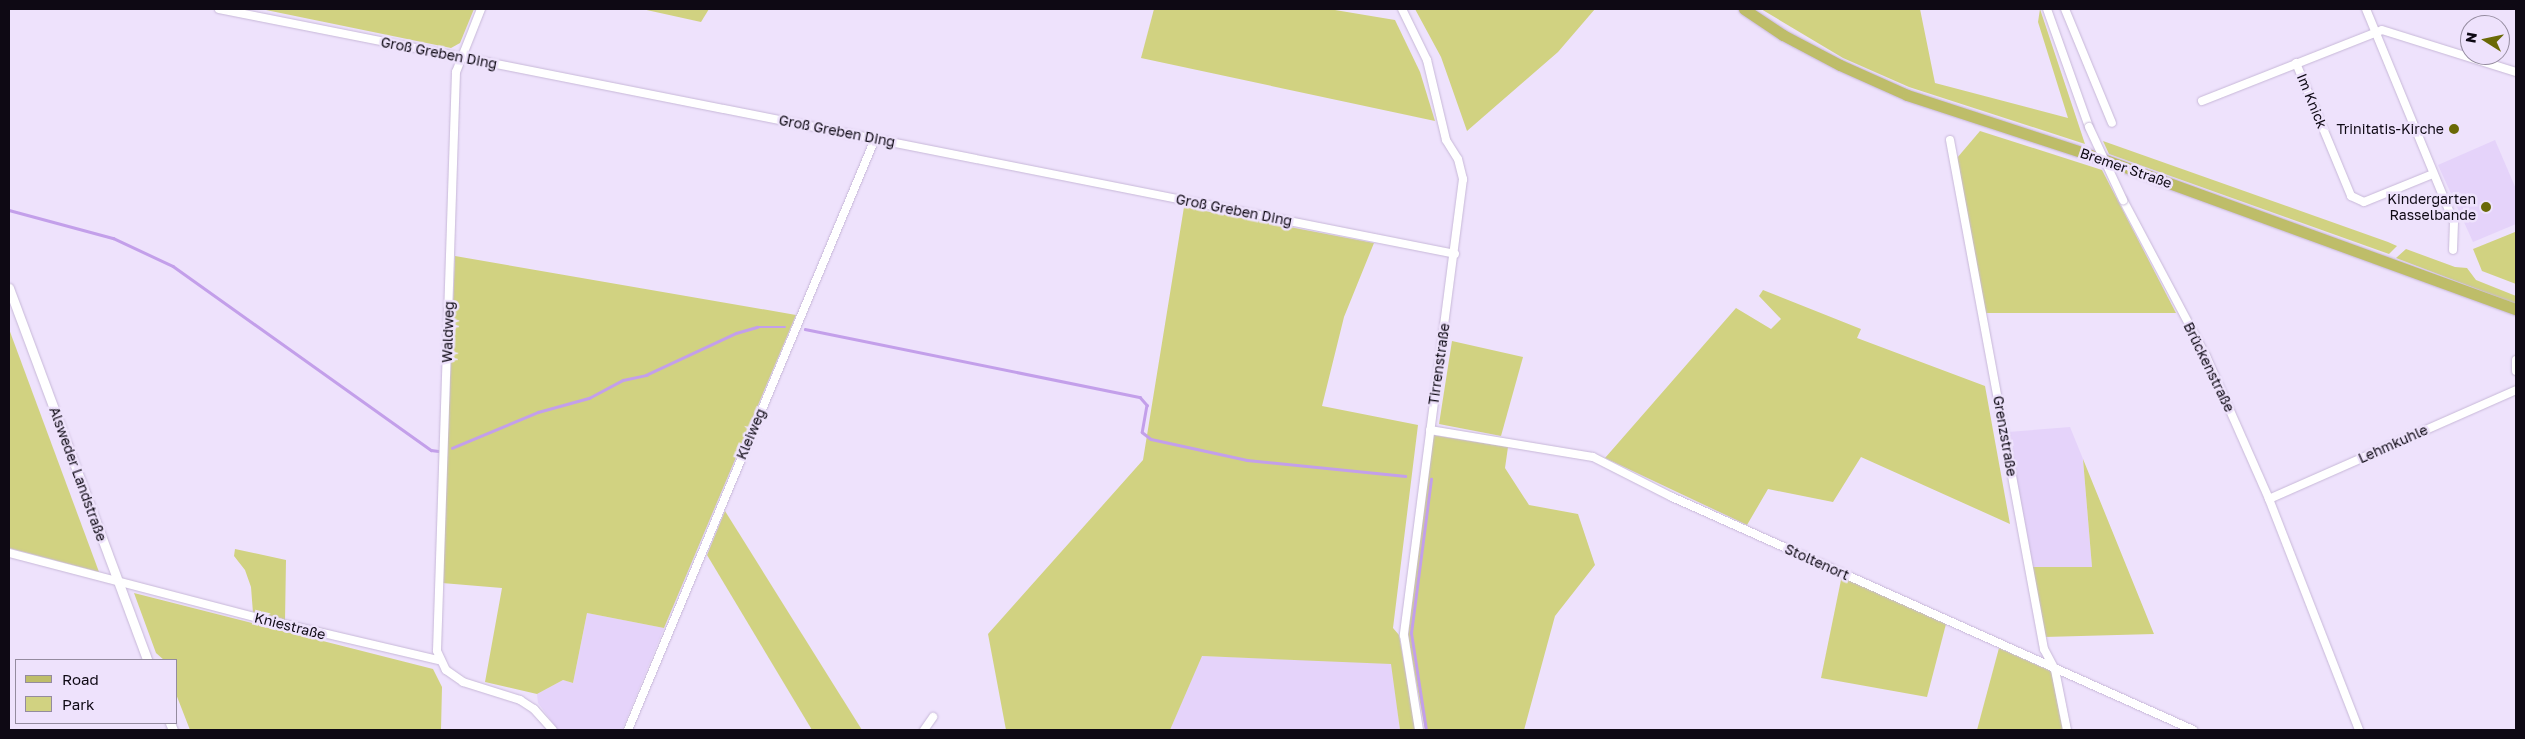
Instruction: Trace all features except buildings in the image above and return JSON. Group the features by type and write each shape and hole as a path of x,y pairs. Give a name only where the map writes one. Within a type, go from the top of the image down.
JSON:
{"main road":[{"name":"Bremer Straße","path":"1744,9 1783,35 1840,65 1906,94 2103,159 2516,309"}],"street":[{"name":"Groß Greben Ding","path":"219,9 461,59 1455,254"},
{"name":"Waldweg","path":"439,660 435,636 456,72 481,9"},
{"name":"Tirrenstraße","path":"1402,9 1427,60 1446,140 1462,170 1455,254 1404,635 1419,730"},
{"name":"Brückenstraße","path":"2047,9 2089,127 2123,200 2206,356 2269,499 2359,730"},
{"path":"2065,9 2112,123"},
{"path":"2366,9 2454,222 2453,250"},
{"path":"2374,30 2382,30 2516,72"},
{"name":"Im Knick","path":"2202,101 2374,30"},
{"name":"Im Knick","path":"2296,62 2351,196 2364,202 2433,174"},
{"name":"Kleiweg","path":"628,730 875,139"},
{"name":"Grenzstraße","path":"1950,140 2044,649 2055,670 2067,730"},
{"name":"Alsweder Landstraße","path":"9,288 147,659"},
{"path":"2516,360 2516,371"},
{"name":"Lehmkuhle","path":"2269,499 2516,390"},
{"name":"Stoltenort","path":"1430,430 1593,457 1672,497 2055,670 2193,730"},
{"name":"Kniestraße","path":"9,553 118,582 439,660"},
{"path":"439,660 446,670 463,682 520,700 534,709 553,730"},
{"path":"924,730 933,717"}],"shaded area":[{"name":"Kindergarten Rasselbande","path":"2495,140 2516,189 2516,224 2473,242 2438,165"},
{"path":"2070,427 2083,459 2092,567 2030,567 2008,432"},
{"path":"587,613 664,628 622,730 558,730 538,703 537,694 563,680 573,683"},
{"path":"1201,656 1392,663 1400,730 1170,730"}],"green space":[{"path":"261,9 474,9 460,43 451,48"},
{"path":"642,9 709,9 701,22"},
{"path":"1154,9 1329,9 1395,20 1420,72 1435,121 1141,58"},
{"path":"1415,9 1595,9 1558,52 1467,131 1441,57"},
{"path":"1761,9 1920,9 1935,83 2068,118 2038,22 2040,9 2085,144 1909,87 1843,58"},
{"path":"1980,131 2102,170 2176,313 1985,313 1957,158"},
{"path":"2103,141 2397,246 2389,254 2109,154"},
{"path":"1184,207 1374,243 1344,317 1322,406 1418,425 1393,628 1399,635 1416,730 1400,730 1391,664 1202,656 1170,730 1006,730 988,634 1143,460"},
{"path":"2515,232 2516,284 2482,271 2473,249"},
{"path":"2406,249 2455,267 2467,268 2476,280 2516,296 2516,304 2396,258"},
{"path":"455,256 796,315 664,628 587,613 573,683 563,680 537,694 485,682 502,588 442,583"},
{"path":"1763,290 1861,329 1857,338 1985,386 2010,524 1861,457 1833,502 1768,489 1747,525 1605,458 1736,308 1771,329 1781,319 1759,296"},
{"path":"9,329 99,572 9,548"},
{"path":"1452,341 1523,357 1501,436 1439,424"},
{"path":"1432,435 1508,447 1505,468 1529,505 1578,514 1595,565 1555,616 1524,730 1425,730 1408,636"},
{"path":"2083,459 2154,634 2044,637 2030,567 2092,567"},
{"path":"725,511 862,730 812,730 707,555"},
{"path":"235,549 286,560 285,621 253,613 251,587 245,570 234,556"},
{"path":"1842,575 1946,624 1927,697 1821,678"},
{"path":"134,593 433,669 442,687 441,730 190,730 178,699 178,659 163,659 156,653"},
{"path":"1999,648 2053,672 2064,730 1977,730"}],"waterway":[{"path":"9,210 113,238 173,266 431,450 438,451"},
{"path":"452,448 538,412 589,398 623,380 646,375 736,333 757,327 785,327"},
{"path":"805,329 1140,397 1147,405 1142,432 1151,439 1247,460 1405,476"},
{"path":"1426,730 1411,633 1431,479"}],"place":[{"name":"Trinitatis-Kirche","path":"2454,129"},
{"name":"Kindergarten Rasselbande","path":"2486,207"}]}
